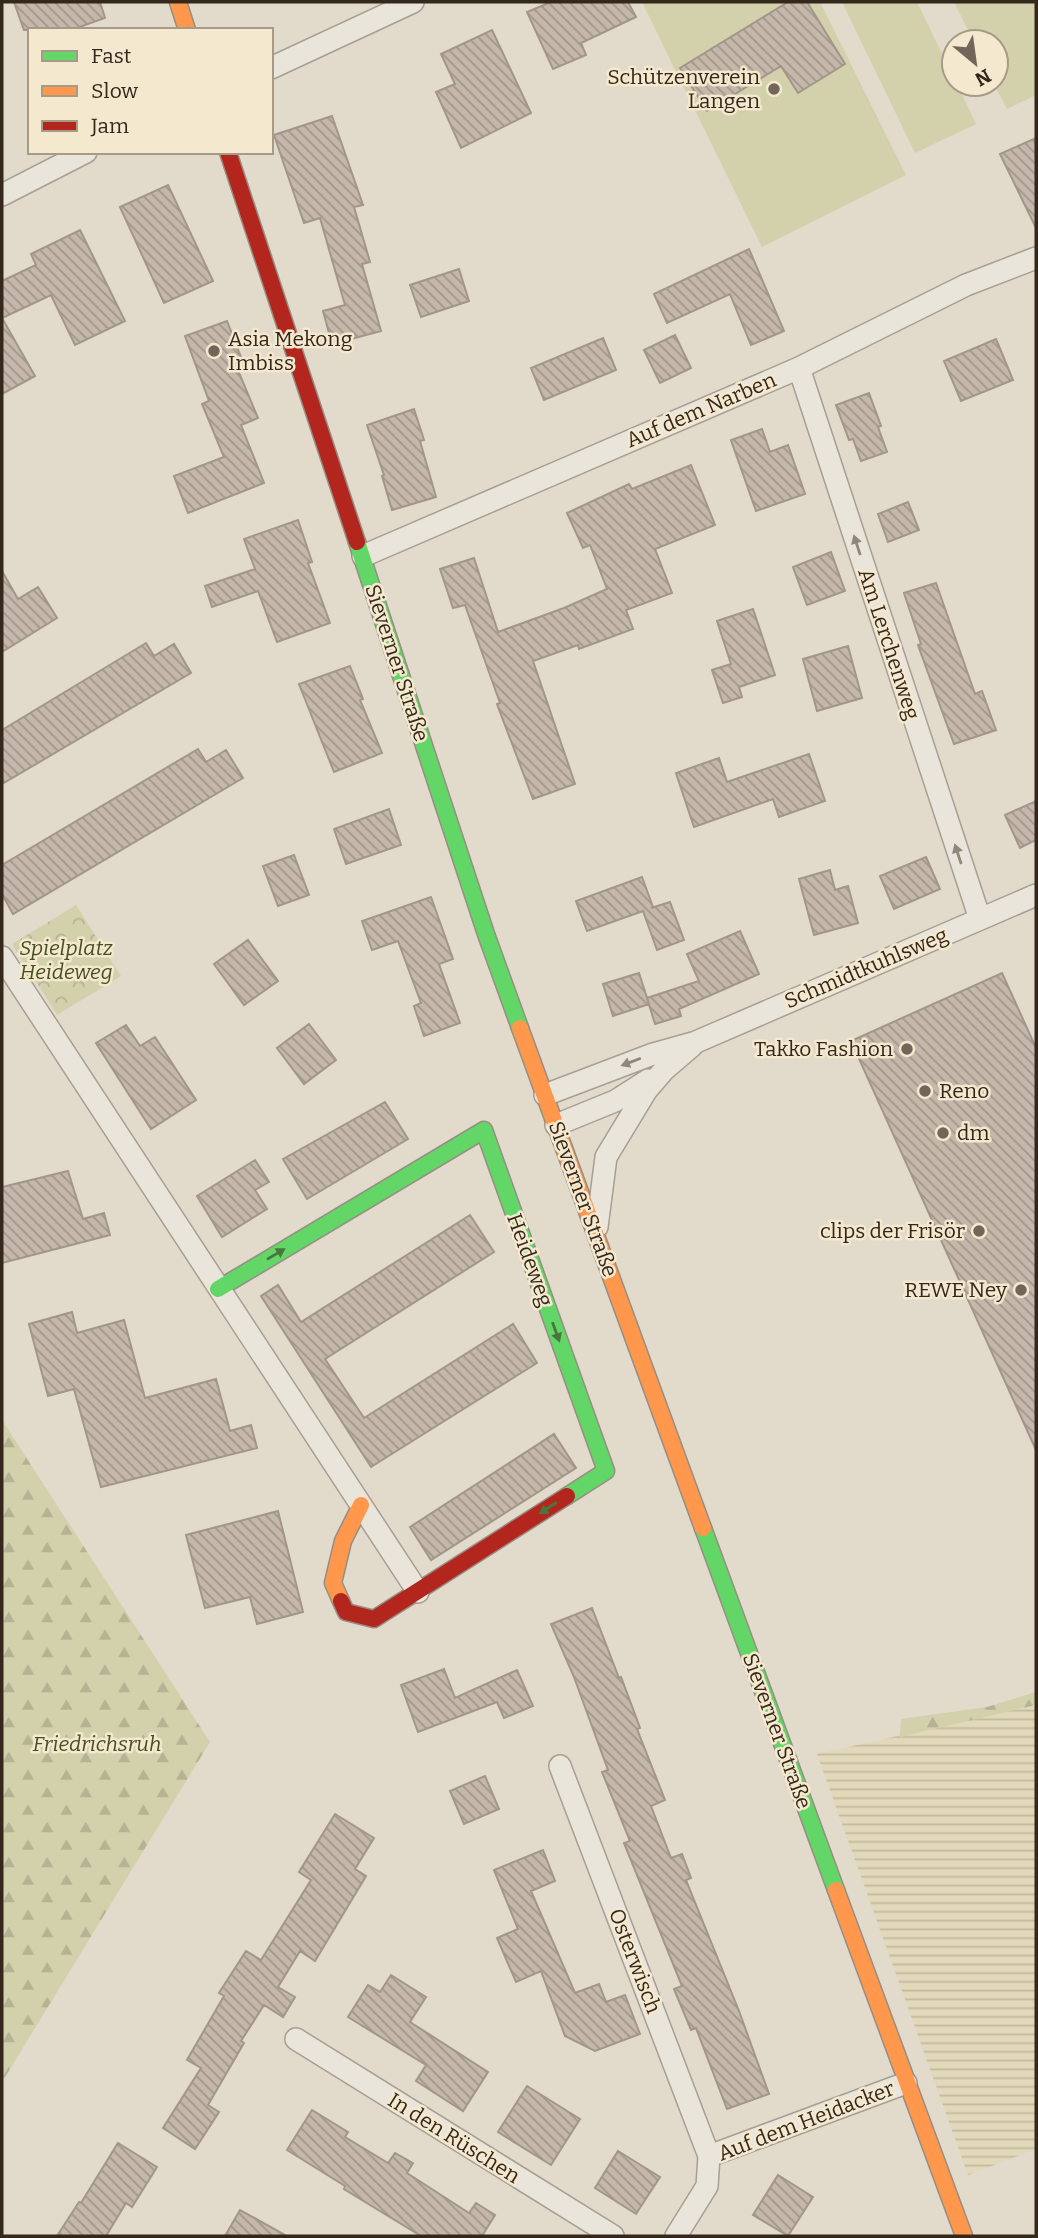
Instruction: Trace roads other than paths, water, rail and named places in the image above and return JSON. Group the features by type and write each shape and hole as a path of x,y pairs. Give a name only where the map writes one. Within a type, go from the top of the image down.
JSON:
{"main road":[{"path":"178,2 186,28"},
{"name":"Sieverner Straße","path":"229,154 462,862 596,1235 964,2236"},
{"name":"Heideweg","path":"218,1289 484,1130 606,1472 374,1619 346,1612 333,1583 343,1541 361,1505"}],"street":[{"path":"273,67 413,2"},
{"path":"2,195 79,157"},
{"name":"Auf dem Narben","path":"363,556 799,368 966,285 1036,258"},
{"name":"Am Lerchenweg","path":"799,368 979,919"},
{"name":"Schmidtkuhlsweg","path":"545,1094 653,1054 696,1042 1036,895"},
{"path":"2,957 418,1592"},
{"name":"Schmidtkuhlsweg","path":"556,1125 615,1101 664,1070 696,1042"},
{"name":"Schmidtkuhlsweg","path":"596,1235 606,1157 632,1110 664,1070"},
{"name":"Osterwisch","path":"560,1766 709,2156"},
{"name":"In den Rüschen","path":"296,2039 613,2236"},
{"name":"Auf dem Heidacker","path":"676,2236 707,2186 709,2156 906,2083"}],"place":[{"name":"Schützenverein Langen","path":"774,89"},
{"name":"Asia Mekong Imbiss","path":"214,351"},
{"name":"Takko Fashion","path":"907,1049"},
{"name":"Reno","path":"925,1091"},
{"name":"dm","path":"943,1133"},
{"name":"clips der Frisör","path":"979,1231"},
{"name":"REWE Ney","path":"1021,1290"}],"park label":[{"name":"Spielplatz Heideweg","path":"66,960"},
{"name":"Friedrichsruh","path":"97,1744"}]}
